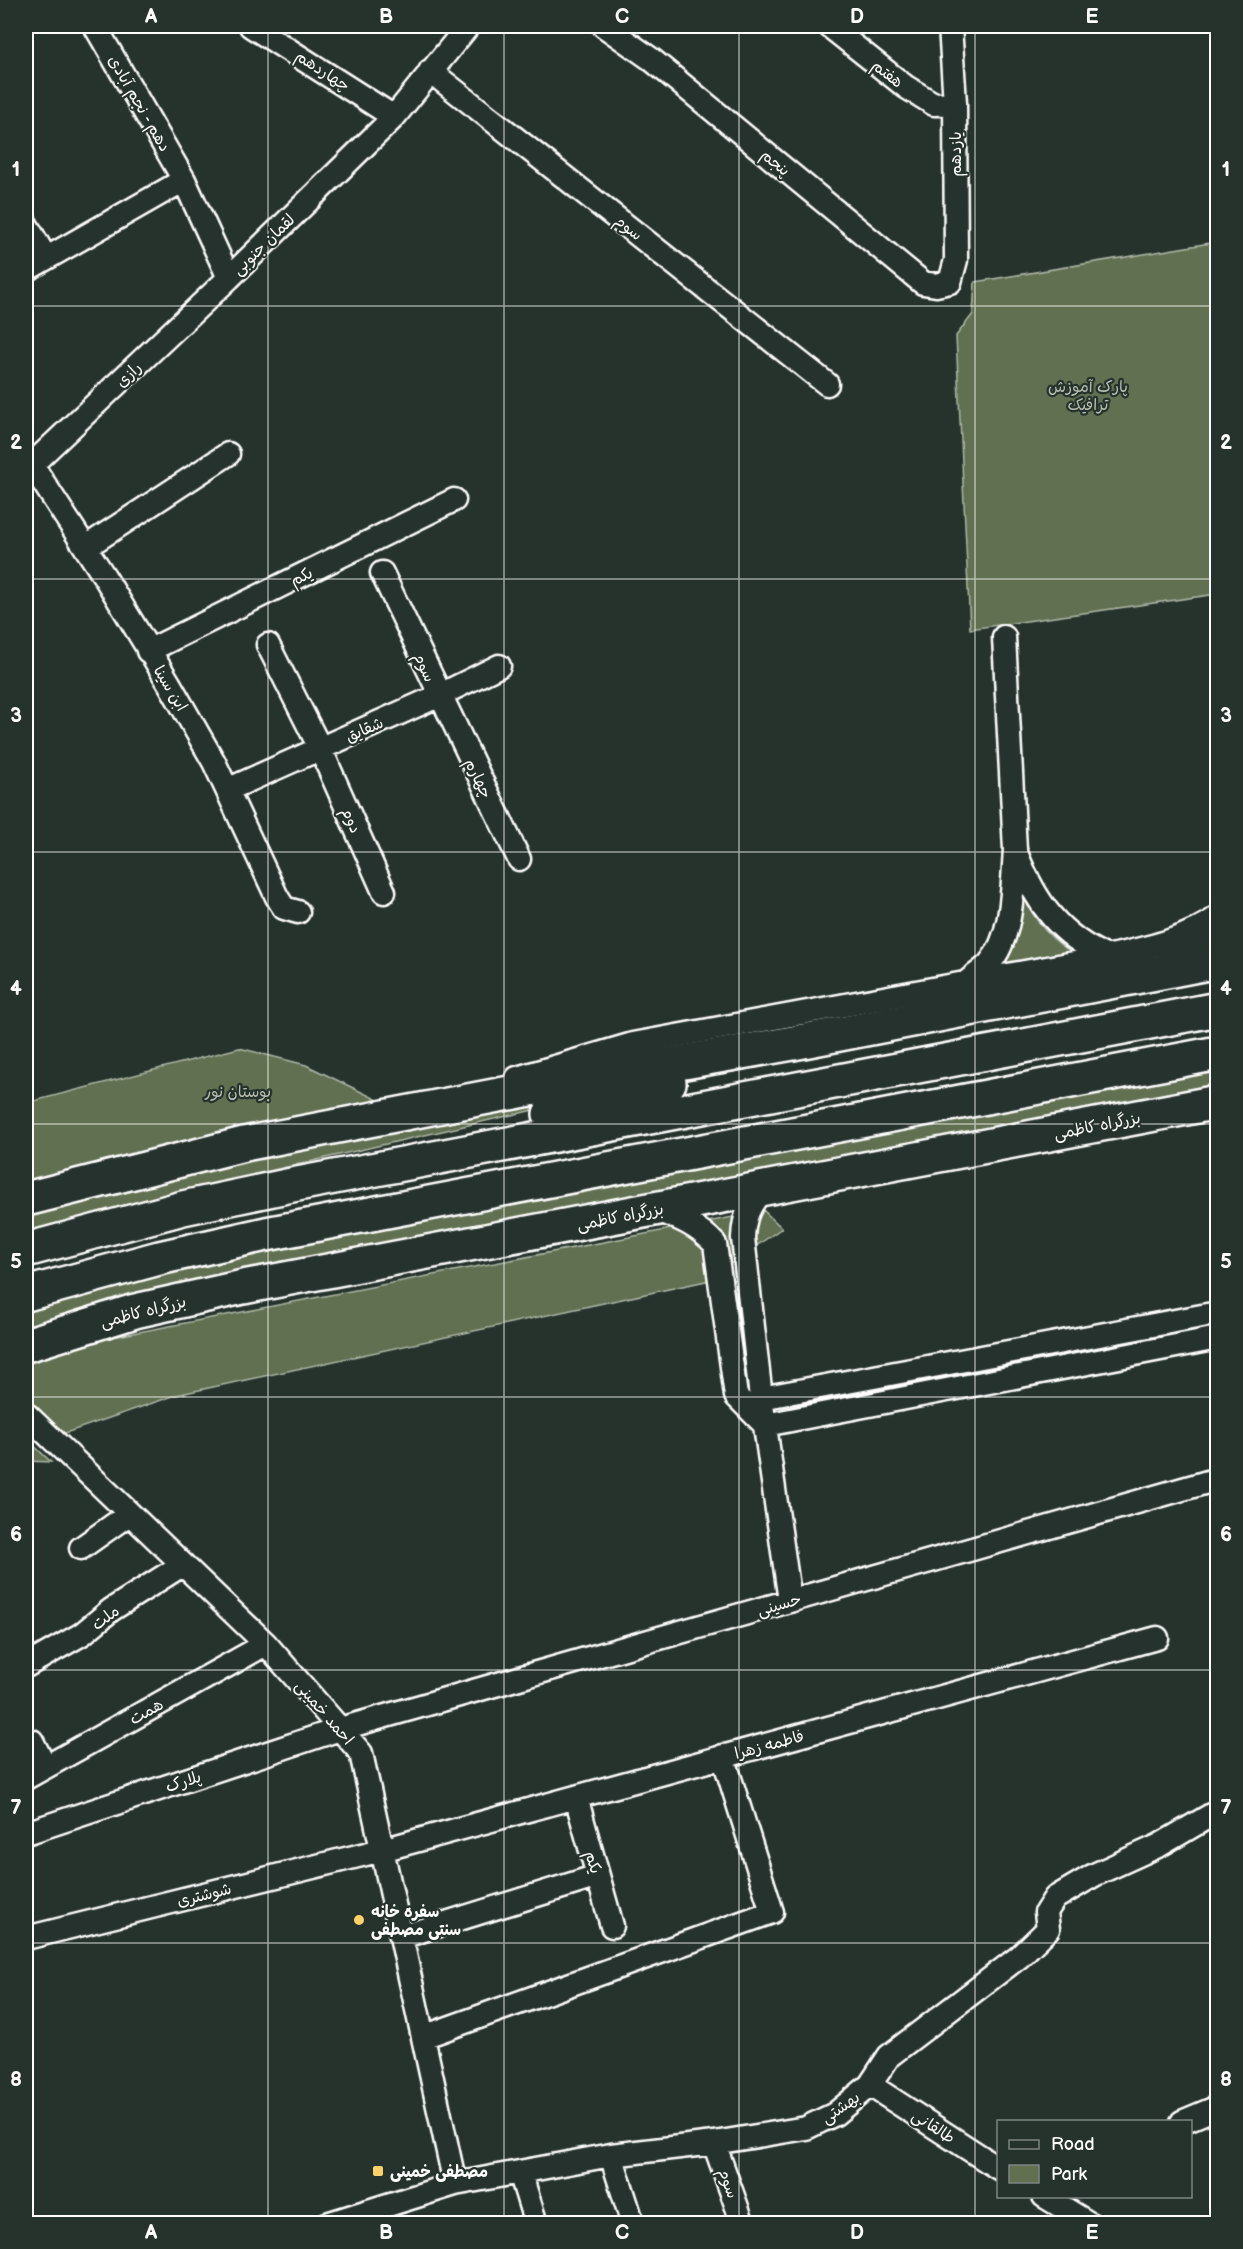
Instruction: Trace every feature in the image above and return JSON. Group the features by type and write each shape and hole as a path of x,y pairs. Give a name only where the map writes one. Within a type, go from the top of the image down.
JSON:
{"highway":[{"path":"26,1199 244,1144 530,1089 793,1043 1218,961"},
{"path":"26,1250 183,1208 1218,1009"},
{"path":"399,1165 487,1129 637,1093 793,1043"},
{"path":"26,1294 159,1258 266,1234 1218,1053"},
{"name":"بزرگراه کاظمی","path":"26,1345 135,1311 243,1287 1218,1102"}],"main road":[{"path":"1153,974 1218,939"}],"street":[{"name":"دهم - نجم آبادی","path":"95,26 184,180"},
{"name":"چهاردهم","path":"251,26 394,117"},
{"name":"لقمان جنوبی","path":"184,180 229,278 394,117 468,26"},
{"name":"پنجم","path":"604,26 651,59 923,284 936,285 950,282"},
{"name":"هفتم","path":"829,26 906,87 934,104 955,103"},
{"name":"یازدهم","path":"950,26 955,103 956,260 950,282"},
{"name":"سوم","path":"430,71 827,384"},
{"path":"26,270 184,180"},
{"path":"26,224 46,258"},
{"name":"رازی","path":"29,468 229,278"},
{"path":"86,547 228,454"},
{"name":"ابن سینا","path":"29,468 86,547 148,651 170,683 227,790 277,897 284,908 298,912"},
{"name":"یکم","path":"148,651 454,500"},
{"name":"سوم","path":"381,573 438,696"},
{"path":"967,982 988,964 1000,947 1010,904 1015,850 1004,637"},
{"path":"268,645 320,748"},
{"name":"شقایق","path":"227,790 438,696 499,666"},
{"name":"چهارم","path":"438,696 519,859"},
{"name":"دوم","path":"320,748 384,892"},
{"path":"1015,850 1026,878 1041,904 1062,928 1082,945 1107,957"},
{"path":"383,1118 633,1044 1107,957 1161,944 1198,930 1218,916"},
{"path":"764,1188 747,1212 743,1238 761,1398 790,1601"},
{"path":"654,1209 691,1224 715,1244 736,1396 765,1425"},
{"path":"761,1398 1218,1313"},
{"path":"765,1425 1218,1338"},
{"name":"احمد خمینی","path":"26,1414 266,1644 361,1753 455,2184"},
{"name":"حسینی","path":"340,1729 1218,1479"},
{"path":"81,1548 129,1514"},
{"name":"ملت","path":"26,1666 82,1634 111,1610 182,1565"},
{"name":"فاطمه زهرا","path":"382,1850 1156,1638"},
{"name":"همت","path":"35,1772 266,1644"},
{"name":"پلارک","path":"26,1833 340,1729"},
{"path":"32,1741 35,1772"},
{"path":"423,2037 772,1912 723,1756"},
{"name":"یکم","path":"576,1797 612,1926"},
{"name":"بهشتی","path":"327,2223 455,2184 611,2155 714,2143 806,2128 835,2114 870,2085 889,2056 1019,1958 1048,1929 1046,1912 1055,1898 1094,1875 1160,1845 1218,1811"},
{"name":"شوشتری","path":"26,1938 382,1850"},
{"path":"401,1937 598,1876"},
{"name":"طالقانی","path":"870,2085 997,2167"},
{"path":"1185,2120 1218,2107"},
{"name":"سوم","path":"714,2143 743,2223"},
{"path":"611,2155 633,2223"},
{"path":"520,2172 536,2223"},
{"path":"1047,2198 1090,2223"}],"green space":[{"name":"پارک آموزش ترافیک","path":"1217,242 1217,594 970,629 956,336 973,314 975,282"},
{"path":"1023,894 1033,914 1046,931 1061,945 1080,957 999,971 1011,952"},
{"name":"بوستان نور","path":"239,1048 306,1065 380,1101 26,1189 26,1103"},
{"path":"1217,1070 1217,1091 26,1332 26,1312 123,1283 218,1260"},
{"path":"531,1103 551,1106 252,1175 26,1235 26,1212 138,1182"},
{"path":"764,1211 782,1228 706,1281 176,1395 54,1437 26,1408 26,1364 32,1358 97,1340"},
{"path":"26,1438 51,1462 26,1461"}],"place":[{"name":"سفره خانه سنتی مصطفی","path":"359,1920"},
{"name":"مصطفی خمینی","path":"378,2171"}]}
